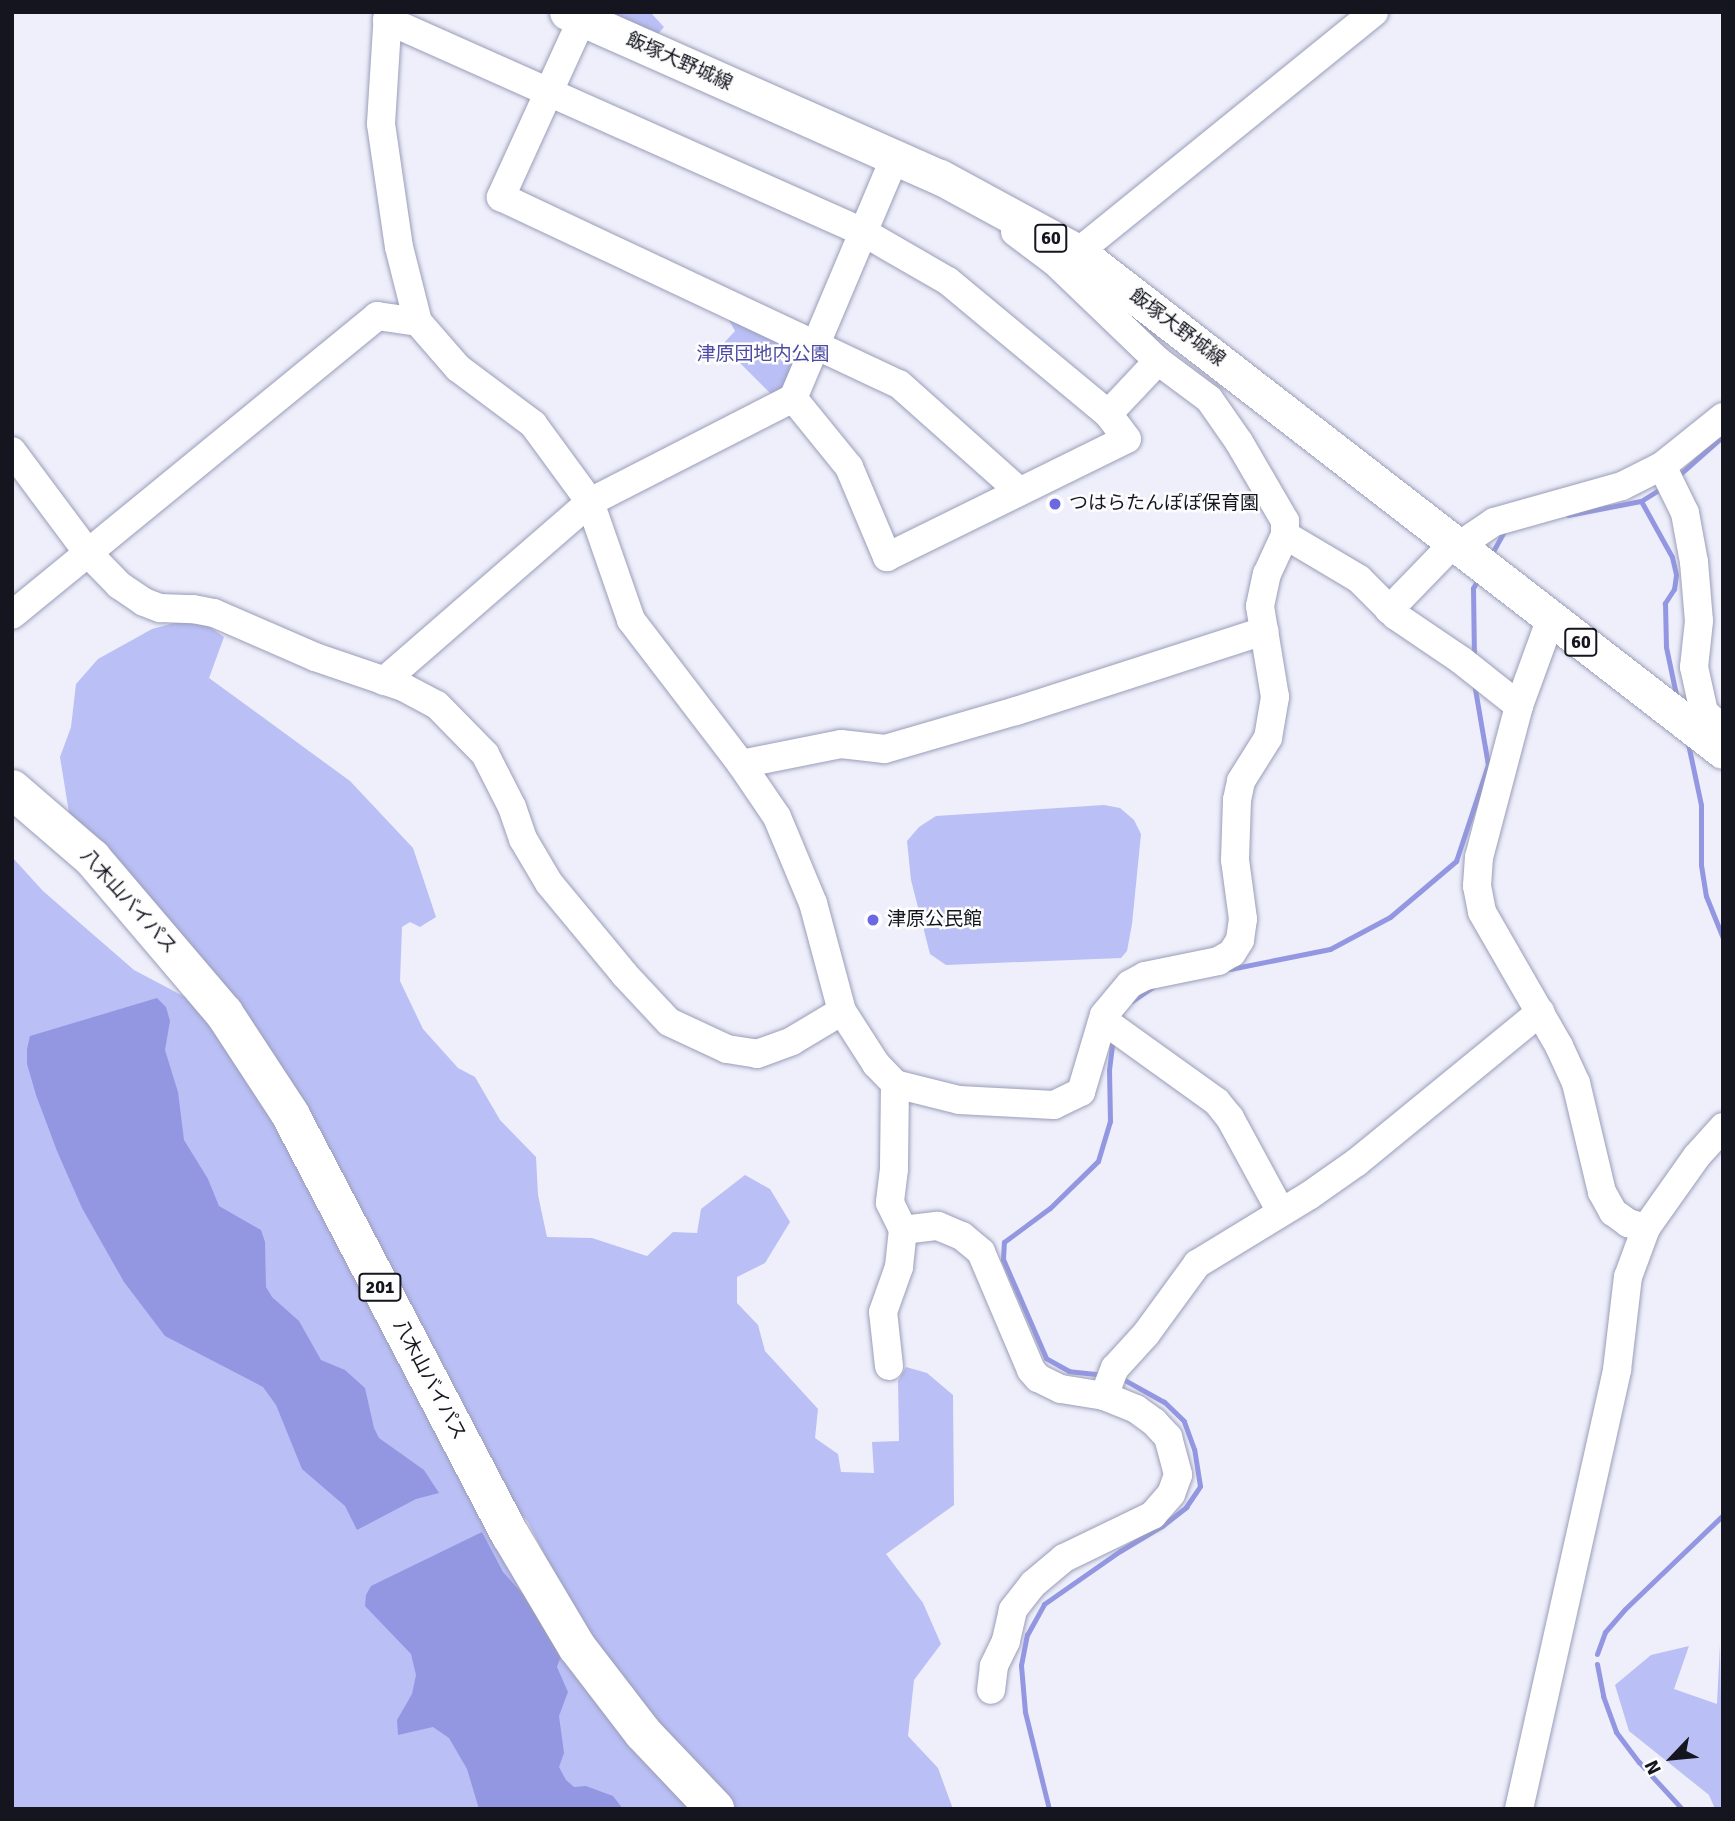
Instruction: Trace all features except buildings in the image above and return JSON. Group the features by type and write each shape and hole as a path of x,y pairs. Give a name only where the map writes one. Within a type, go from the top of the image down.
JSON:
{"highway":[{"name":"八木山バイパス","path":"12,789 92,858 224,1013 290,1115 511,1536 577,1647 643,1733 715,1809"}],"main road":[{"name":"飯塚大野城線","path":"574,16 940,177 1078,252 1472,555 1668,710 1718,741"}],"street":[{"path":"1078,252 1374,12"},
{"path":"793,398 849,467 887,557 1127,439 1108,414 948,281 863,232 549,92 388,16 381,124 399,247 418,322 458,369 533,424 590,502 631,620 741,764 777,817 813,902 842,1011 876,1064 895,1084 959,1100 1054,1105 1081,1092 1130,984 1145,976 1217,961 1232,953 1240,940 1243,919 1235,860 1237,800 1241,781 1268,738 1275,696 1260,606 1267,574 1285,535 1285,521 1280,509 1209,399 1158,360 1055,262 940,177"},
{"path":"574,16 549,92 501,197 898,384 1019,491"},
{"path":"384,681 590,502 793,398 895,157"},
{"path":"12,615 377,316 418,322"},
{"path":"1108,414 1158,360"},
{"path":"1389,610 1472,555 1493,522 1622,486 1664,470 1723,417"},
{"path":"12,451 88,553 119,585 145,602 160,608 214,613 315,657 418,693 437,705 485,754 512,807 523,839 549,883 625,975 669,1022 727,1049 757,1054 792,1041 842,1011"},
{"path":"1664,470 1685,513 1694,562 1699,621 1694,667 1704,712 1718,741"},
{"path":"1285,535 1359,579 1389,610 1461,660 1519,706"},
{"path":"1551,618 1519,706 1479,857 1477,886 1482,912 1540,1012 1576,1083 1602,1192 1613,1212 1628,1223 1646,1228"},
{"path":"741,764 841,744 885,749 1016,711 1264,631"},
{"path":"1108,1385 1197,1264 1357,1162 1540,1012"},
{"path":"1111,1026 1217,1102 1230,1118 1281,1212"},
{"path":"889,1366 883,1312 899,1267 903,1230 890,1203 894,1169 895,1084"},
{"path":"1519,1809 1617,1370 1628,1277 1646,1228 1697,1156 1723,1126"},
{"path":"903,1230 938,1226 962,1236 981,1252 1031,1370 1038,1378 1061,1389 1108,1385 1154,1422 1168,1437 1178,1475 1171,1494 1153,1515 1064,1558 1033,1584 1013,1610 1006,1641 994,1666 991,1690"}],"green space":[{"path":"603,12 650,12 664,27 657,35"},
{"name":"津原団地内公園","path":"725,313 784,342 783,347 801,356 779,402 722,345 735,331"},
{"path":"174,623 204,623 224,637 209,678 350,781 413,848 436,917 420,927 410,922 402,927 400,981 423,1029 458,1068 475,1077 500,1120 536,1157 538,1195 547,1237 592,1238 647,1256 673,1232 697,1233 701,1209 745,1175 770,1189 790,1222 765,1263 737,1277 737,1303 758,1325 765,1351 818,1409 815,1438 838,1454 841,1472 874,1473 872,1442 899,1441 898,1381 906,1367 927,1373 953,1395 954,1505 886,1554 923,1603 941,1644 914,1680 908,1736 938,1768 953,1809 734,1809 719,1795 587,1638 528,1522 501,1491 367,1229 70,819 60,757 71,727 76,684 98,659 152,629"},
{"path":"1104,805 1120,808 1134,820 1141,834 1132,924 1127,951 1121,958 946,965 930,954 911,880 907,841 919,827 936,816"},
{"path":"12,857 43,891 134,970 204,1007 694,1809 12,1809"},
{"path":"1720,1644 1723,1809 1715,1809 1709,1795 1629,1731 1615,1685 1651,1655 1689,1646 1674,1689 1717,1704"}],"shaded area":[{"path":"157,998 166,1007 170,1021 165,1050 178,1092 184,1140 208,1179 219,1206 261,1230 265,1242 266,1287 272,1297 299,1321 321,1360 345,1370 365,1388 374,1428 379,1438 424,1470 439,1493 416,1499 357,1530 345,1506 302,1469 276,1405 263,1387 165,1336 124,1282 82,1208 57,1151 36,1095 27,1064 27,1049 30,1036"},
{"path":"482,1532 503,1572 530,1602 561,1656 557,1667 568,1692 559,1716 564,1753 559,1767 566,1780 574,1787 586,1786 613,1796 623,1809 479,1809 467,1769 449,1738 433,1727 398,1735 397,1720 412,1694 416,1675 411,1654 365,1606 366,1595 371,1586"}],"waterway":[{"path":"1678,476 1723,436"},
{"path":"1568,515 1641,501 1662,488"},
{"path":"1641,501 1672,557 1676,575 1674,589 1665,603 1666,647 1677,699"},
{"path":"1491,555 1505,530"},
{"path":"1474,659 1473,588 1480,576"},
{"path":"1230,969 1330,949 1390,917 1456,861 1488,765 1474,683"},
{"path":"1687,739 1701,805 1701,865 1706,896 1723,938"},
{"path":"1132,1001 1153,987"},
{"path":"1105,1375 1069,1371 1046,1358 1003,1259 1004,1242 1050,1208 1098,1161 1110,1121 1109,1070 1113,1037"},
{"path":"1049,1809 1025,1712 1021,1665 1027,1635 1044,1604 1120,1551 1162,1526 1186,1507 1200,1486 1194,1449 1184,1421 1164,1402 1121,1378"},
{"path":"1597,1654 1605,1632 1625,1609 1723,1515"},
{"path":"1597,1664 1603,1696 1616,1732 1682,1809"}],"place":[{"name":"つはらたんぽぽ保育園","path":"1055,504"},
{"name":"津原公民館","path":"873,920"}]}
